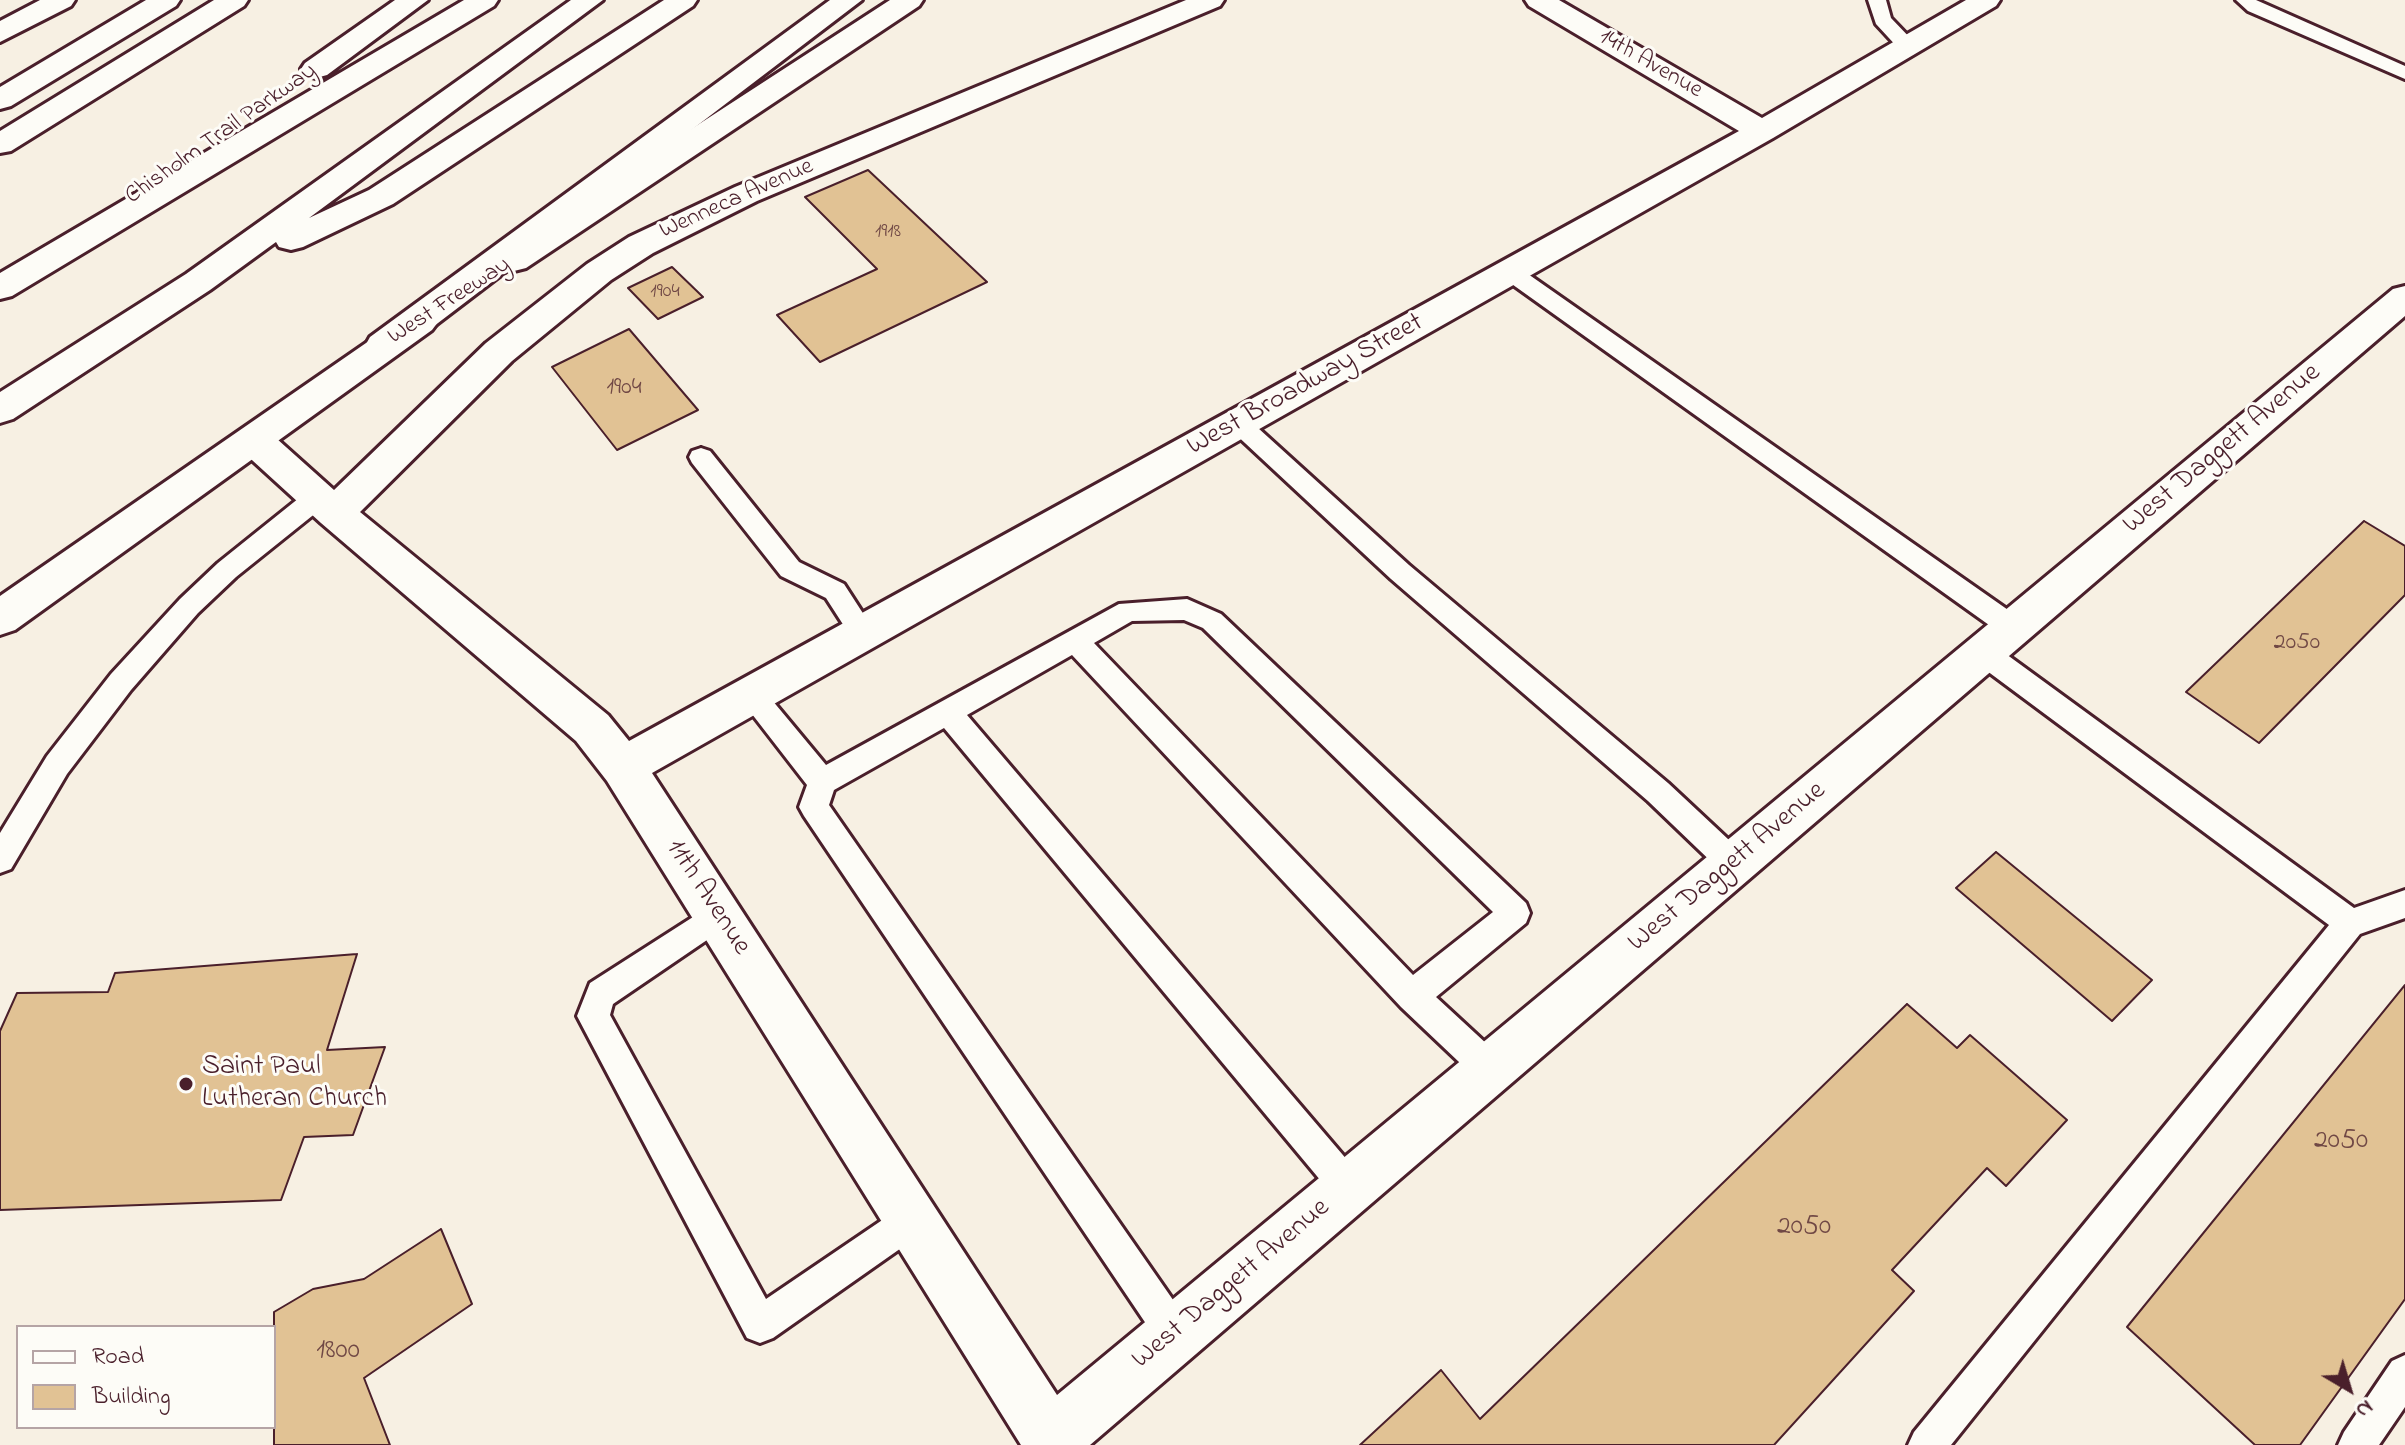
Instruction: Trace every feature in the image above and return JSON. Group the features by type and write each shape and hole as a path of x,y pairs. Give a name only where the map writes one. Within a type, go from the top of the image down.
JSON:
{"main road":[{"path":"0,33 61,0"},
{"path":"0,100 166,0"},
{"path":"0,144 234,0"},
{"name":"Chisholm Trail Parkway","path":"29,269 414,0"},
{"path":"0,288 484,0"},
{"path":"0,410 198,282 589,0"},
{"path":"198,282 381,197 683,0"},
{"path":"383,346 848,0"},
{"name":"West Freeway","path":"0,618 383,346 909,0"},
{"name":"Wenneca Avenue","path":"327,505 499,352 576,290 641,245 746,194 1210,0"},
{"name":"14th Avenue","path":"1539,0 1762,131"},
{"name":"West Broadway Street","path":"623,767 1762,131 1986,0"},
{"name":"West Daggett Avenue","path":"1054,1442 1174,1333 2405,297"},
{"name":"11th Avenue","path":"254,440 592,728 623,767 1054,1442"}],"lane":[{"path":"1877,0 1882,20 1907,46"},
{"path":"2245,0 2405,73"},
{"path":"1510,272 1999,640 2350,923"},
{"path":"1239,424 1400,572 1658,792 1733,863"},
{"path":"701,457 790,569 835,591 864,635"},
{"path":"0,860 57,765 121,682 189,606 227,570 327,505"},
{"path":"1174,1333 814,807 822,782 1128,611 1187,609 1212,621 1515,913 1412,996"},
{"path":"1074,640 1412,996 1490,1069"},
{"path":"752,696 822,782"},
{"path":"946,710 1348,1187"},
{"path":"1927,1445 2350,923 2405,904"},
{"path":"718,915 601,994 593,1016 760,1325 912,1220"},
{"path":"2357,1445 2405,1374"}],"building":[{"path":"868,170 987,282 820,362 777,315 877,269 805,197"},
{"path":"672,267 703,297 658,319 628,288"},
{"path":"629,329 698,410 617,450 552,367"},
{"path":"2364,521 2405,546 2405,595 2259,743 2186,692"},
{"path":"1996,852 2152,980 2112,1021 1956,888"},
{"name":"Saint Paul Lutheran Church","path":"357,954 327,1050 385,1047 353,1135 304,1137 281,1200 0,1210 0,1031 17,993 108,992 115,973"},
{"path":"2405,985 2405,1299 2300,1445 2255,1445 2127,1327"},
{"path":"1907,1004 1957,1048 1970,1035 2067,1120 2006,1186 1987,1168 1892,1270 1914,1291 1774,1445 1360,1445 1441,1370 1480,1419"},
{"path":"441,1229 472,1304 364,1378 390,1445 274,1445 274,1312 313,1289 364,1279"}],"place":[{"name":"Saint Paul Lutheran Church","path":"186,1084"}]}
